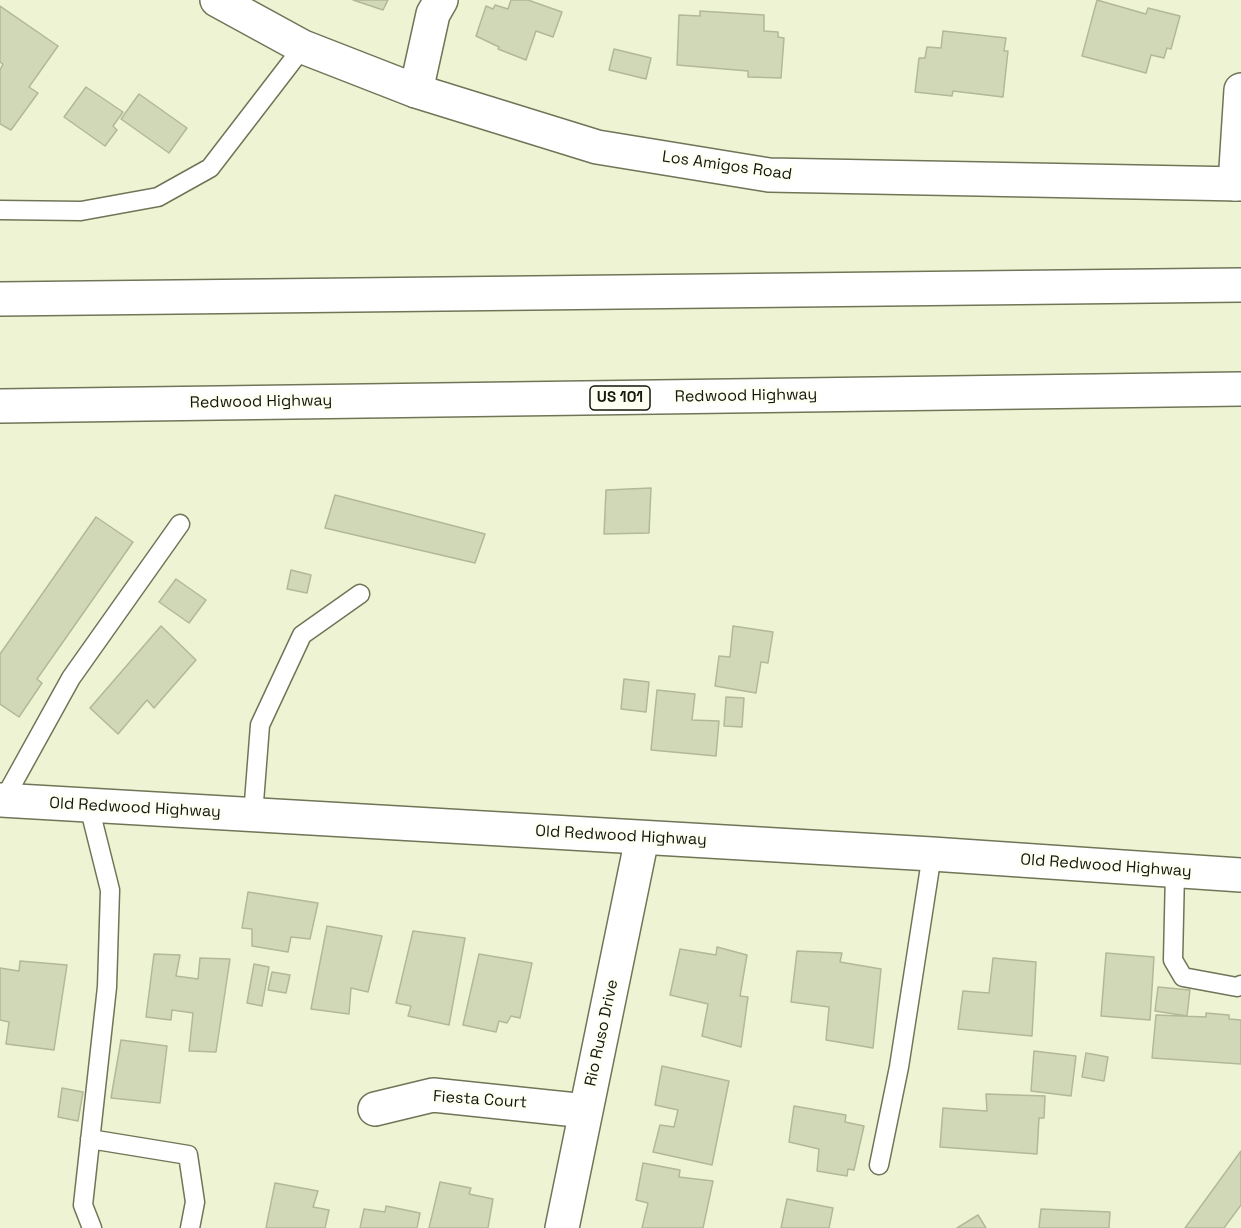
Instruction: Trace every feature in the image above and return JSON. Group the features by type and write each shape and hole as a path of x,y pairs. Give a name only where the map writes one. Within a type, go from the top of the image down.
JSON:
{"main road":[{"name":"Los Amigos Road","path":"217,0 303,47 416,91 597,147 769,175 1238,184"},
{"path":"416,91 433,14 441,0"},
{"path":"1238,184 1241,90"},
{"path":"0,299 1241,285"},
{"name":"Redwood Highway","path":"0,406 1241,389"},
{"name":"Old Redwood Highway","path":"2,801 932,854 1241,875"},
{"name":"Rio Ruso Drive","path":"562,1228 642,838"},
{"name":"Fiesta Court","path":"375,1109 433,1095 586,1111"}],"lane":[{"path":"0,210 81,211 159,197 210,168 303,47"},
{"path":"2,801 71,678 180,524"},
{"path":"253,815 260,725 302,636 360,594"},
{"path":"89,806 110,890 107,987 83,1205 92,1228"},
{"path":"879,1165 898,1067 932,854"},
{"path":"1175,872 1173,960 1183,977 1237,987 1241,985"},
{"path":"90,1139 188,1155 195,1202 190,1228"}],"building":[{"path":"353,0 388,0 383,10"},
{"path":"511,0 528,0 562,12 553,37 536,31 526,60 498,49 499,47 476,36 486,6 493,9 495,5 508,9"},
{"path":"1097,0 1146,14 1148,8 1180,16 1171,49 1167,48 1164,58 1151,55 1146,73 1082,56"},
{"path":"0,6 58,46 29,87 38,93 11,130 0,124 0,70 3,64 0,62"},
{"path":"700,11 764,15 764,31 778,32 778,37 784,38 781,78 748,77 748,71 677,65 679,15 700,16"},
{"path":"943,31 1006,38 1004,51 1008,51 1003,97 953,91 952,96 915,92 919,58 925,58 927,47 941,48"},
{"path":"614,49 651,58 646,79 609,70"},
{"path":"86,87 123,112 113,126 117,130 105,146 64,117"},
{"path":"139,94 187,128 169,153 121,119"},
{"path":"651,488 649,533 604,534 606,490"},
{"path":"335,495 485,534 475,563 325,528"},
{"path":"96,517 133,542 37,679 42,683 19,717 0,704 0,654"},
{"path":"291,570 311,575 307,593 287,589"},
{"path":"176,579 206,600 189,623 159,602"},
{"path":"161,626 196,660 154,708 147,700 118,734 90,708"},
{"path":"733,626 773,632 768,663 761,662 756,693 715,686 719,656 730,657"},
{"path":"624,679 649,682 646,712 621,709"},
{"path":"657,690 695,694 692,720 719,721 716,756 651,750"},
{"path":"726,697 744,698 742,727 724,726"},
{"path":"248,892 318,903 310,939 291,937 288,952 252,946 252,929 242,928"},
{"path":"327,926 382,936 368,992 351,988 349,1014 311,1009"},
{"path":"413,931 465,938 449,1025 408,1016 411,1006 396,1003"},
{"path":"717,947 747,955 740,996 748,997 741,1047 702,1036 708,1004 670,995 680,949 716,955"},
{"path":"797,951 842,953 840,962 881,969 873,1048 826,1040 829,1007 791,1002"},
{"path":"1106,953 1154,957 1150,1020 1101,1016"},
{"path":"154,954 180,955 176,976 198,979 200,958 230,959 216,1052 189,1051 193,1013 172,1010 171,1020 146,1017"},
{"path":"479,954 532,963 520,1018 511,1016 507,1023 499,1021 496,1032 463,1025"},
{"path":"993,958 1036,962 1032,1036 958,1029 963,991 989,993"},
{"path":"20,961 67,965 54,1050 6,1044 9,1022 0,1020 0,968 19,971"},
{"path":"254,964 269,967 262,1006 247,1003"},
{"path":"272,972 290,975 286,993 268,990"},
{"path":"1158,987 1190,990 1187,1016 1155,1011"},
{"path":"1206,1013 1229,1015 1229,1019 1241,1020 1241,1064 1152,1058 1156,1015 1206,1017"},
{"path":"121,1040 167,1046 160,1103 111,1098"},
{"path":"1034,1051 1076,1056 1071,1096 1031,1091"},
{"path":"1086,1053 1108,1057 1104,1081 1082,1077"},
{"path":"662,1066 729,1081 712,1165 653,1152 660,1125 674,1127 678,1110 655,1105"},
{"path":"62,1088 83,1092 78,1121 58,1117"},
{"path":"986,1094 1045,1096 1044,1118 1039,1118 1037,1154 940,1147 943,1108 987,1111"},
{"path":"794,1106 846,1115 845,1122 864,1126 854,1170 848,1169 847,1176 817,1171 819,1149 789,1142"},
{"path":"1241,1151 1241,1205 1224,1228 1185,1228"},
{"path":"643,1163 680,1170 679,1177 713,1181 703,1228 642,1228 648,1203 636,1200"},
{"path":"440,1182 471,1188 469,1194 493,1199 488,1228 429,1228"},
{"path":"275,1183 318,1191 313,1207 329,1210 325,1228 266,1228"},
{"path":"787,1199 833,1208 829,1228 781,1228"},
{"path":"386,1206 420,1213 417,1228 360,1228 364,1209 385,1212"},
{"path":"1041,1209 1110,1212 1109,1228 1039,1228"},
{"path":"978,1215 986,1228 957,1228"}]}
